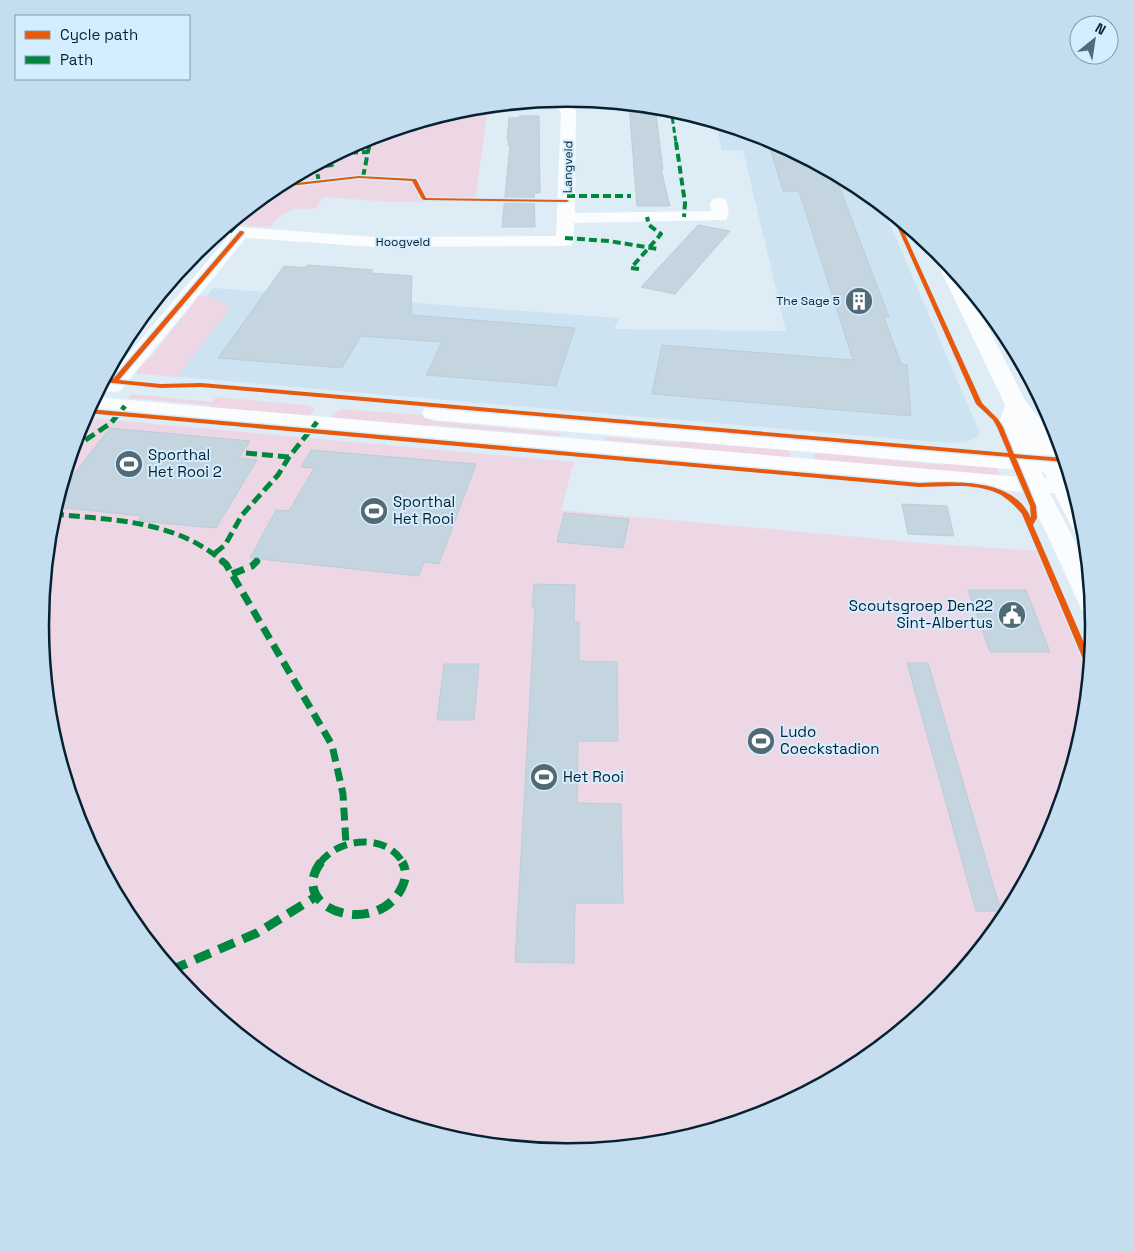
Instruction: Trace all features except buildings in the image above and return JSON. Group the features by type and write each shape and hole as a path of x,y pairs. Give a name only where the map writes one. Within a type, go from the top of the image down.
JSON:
{"street":[{"name":"Langveld","path":"565,107 569,110 565,241"},
{"path":"566,218 720,216 719,203"},
{"path":"111,378 231,232"},
{"name":"Hoogveld","path":"231,232 374,242 565,241"},
{"path":"956,283 1016,405 1030,420 1069,498"},
{"path":"108,385 322,413 803,456 1059,476"},
{"path":"99,403 322,413"},
{"path":"1016,405 1011,420 1031,475 1083,586"},
{"path":"803,456 1009,484 1031,475"}],"shaded area":[{"path":"494,113 487,115 475,202 391,202 324,197 315,209 295,209 285,213 270,227 239,225 279,195 338,161 400,135 466,117"},
{"path":"718,130 765,147 796,161 855,195 887,218 979,431 978,437 967,442 947,443 144,374 213,288 619,318 614,329 786,331 743,150 722,151"},
{"path":"196,296 211,297 231,307 177,377 132,373 144,359 149,359 194,303 192,301"},
{"path":"131,394 212,402 216,397 305,405 312,407 314,410 309,416 207,410 210,405 128,398"},
{"path":"341,409 434,416 432,421 560,433 559,436 430,425 428,429 333,419 332,414"},
{"name":"Het Rooi","path":"92,418 574,462 561,510 933,544 1041,551 1084,653 1081,693 1068,760 1046,824 1016,885 998,913 957,967 933,992 909,1015 855,1056 796,1090 734,1116 668,1134 635,1139 601,1143 533,1143 466,1134 433,1126 400,1116 338,1090 308,1074 252,1037 225,1015 177,967 156,941 118,885 88,824 76,792 66,760 53,693 49,626 53,558 66,491"},
{"path":"605,437 680,443 681,438 788,450 791,455 787,459 604,440"},
{"path":"816,452 856,453 857,457 944,465 944,461 997,467 1001,480 815,461 813,457"}],"marked path":[{"path":"672,118 685,203 684,217"},
{"path":"363,177 369,147"},
{"path":"357,152 368,152"},
{"path":"317,172 319,182"},
{"path":"567,196 631,196"},
{"path":"639,269 631,268 661,234 649,225 647,217"},
{"path":"565,238 609,241 658,249"},
{"path":"82,442 111,423 125,406"},
{"path":"215,553 225,545 242,515 278,475 289,457 317,422"},
{"path":"246,453 289,457"},
{"path":"61,515 122,521 168,530 189,538 209,549 226,564 332,745 343,794 346,844"},
{"path":"232,574 252,566 259,559"},
{"path":"361,841 384,845 398,855 405,867 405,881 398,895 387,906 371,913 351,915 336,912 320,901 314,889 315,872 318,865 328,854 340,847 361,841"},
{"path":"177,967 257,933 317,896"}],"cycle path":[{"path":"296,185 359,177 414,180 424,199 567,201"},
{"path":"900,229 979,404 995,419 1000,427 1033,506 1034,518 1030,525"},
{"path":"115,381 242,232"},
{"path":"110,381 161,386 201,385 1058,459"},
{"path":"95,412 919,485 962,485 990,489 1003,494 1015,502 1025,513 1084,652"}],"place":[{"name":"The Sage 5","path":"859,301"},
{"name":"Sporthal Het Rooi 2","path":"129,464"},
{"name":"Sporthal Het Rooi","path":"374,511"},
{"name":"Scoutsgroep Den22 Sint-Albertus","path":"1012,615"},
{"name":"Ludo Coeckstadion","path":"761,741"},
{"name":"Het Rooi","path":"544,777"}]}
